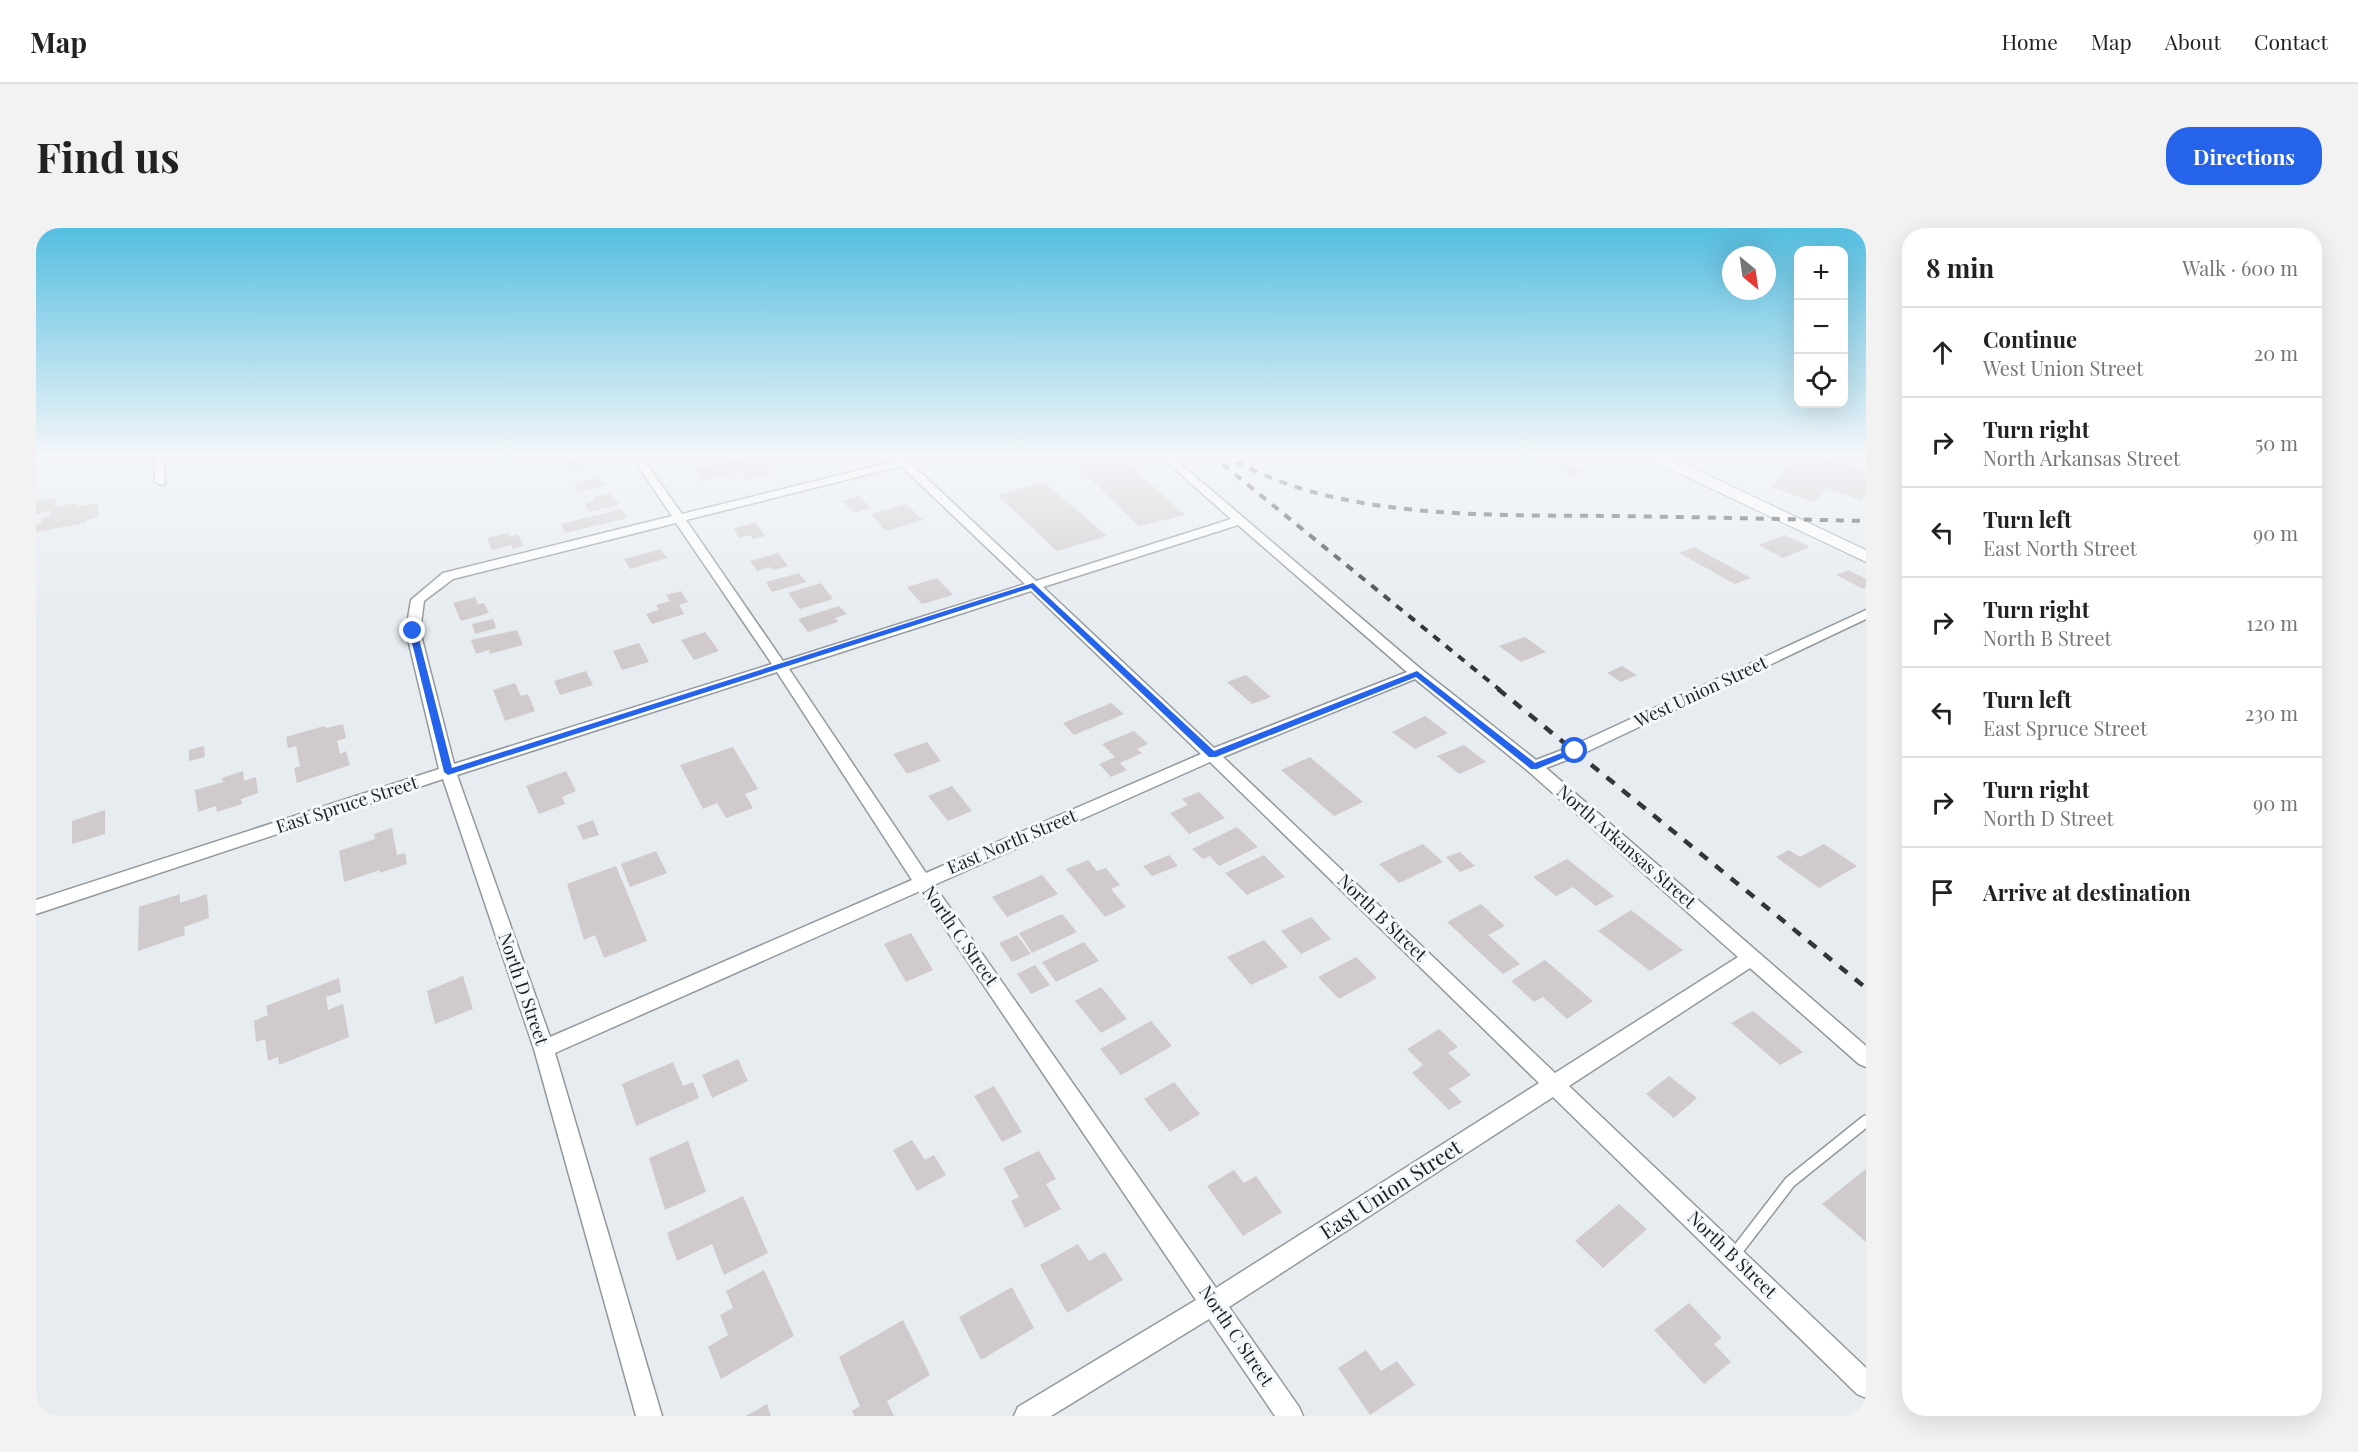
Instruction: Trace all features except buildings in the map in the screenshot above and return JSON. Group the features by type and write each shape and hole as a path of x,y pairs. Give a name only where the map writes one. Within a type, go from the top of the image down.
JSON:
{"main road":[{"path":"1768,509 1864,555"}],"street":[{"name":"North C Street","path":"674,509 922,881 1290,1416"},
{"path":"681,520 718,509"},
{"name":"North B Street","path":"953,509 1212,755 1866,1385"},
{"name":"North Arkansas Street","path":"1229,509 1417,673 1534,766 1866,1058"},
{"name":"North D Street","path":"649,1416 544,1049 448,772 413,631 418,600 448,576 681,520"},
{"name":"East Spruce Street","path":"36,907 448,772 1241,520"},
{"name":"West Union Street","path":"1534,766 1575,751 1866,614"},
{"name":"East North Street","path":"544,1049 1212,755 1417,673"},
{"name":"East Union Street","path":"1027,1416 1214,1303 1751,958"}],"lane":[{"path":"1733,1256 1790,1182 1866,1120"}],"railway":[{"path":"1278,509 1500,690"},
{"path":"1409,509 1498,515 1866,521"},
{"path":"1498,689 1866,988"}],"route":[{"path":"413,631 448,772 1033,585 1212,755 1417,673 1534,766 1575,751"}]}
